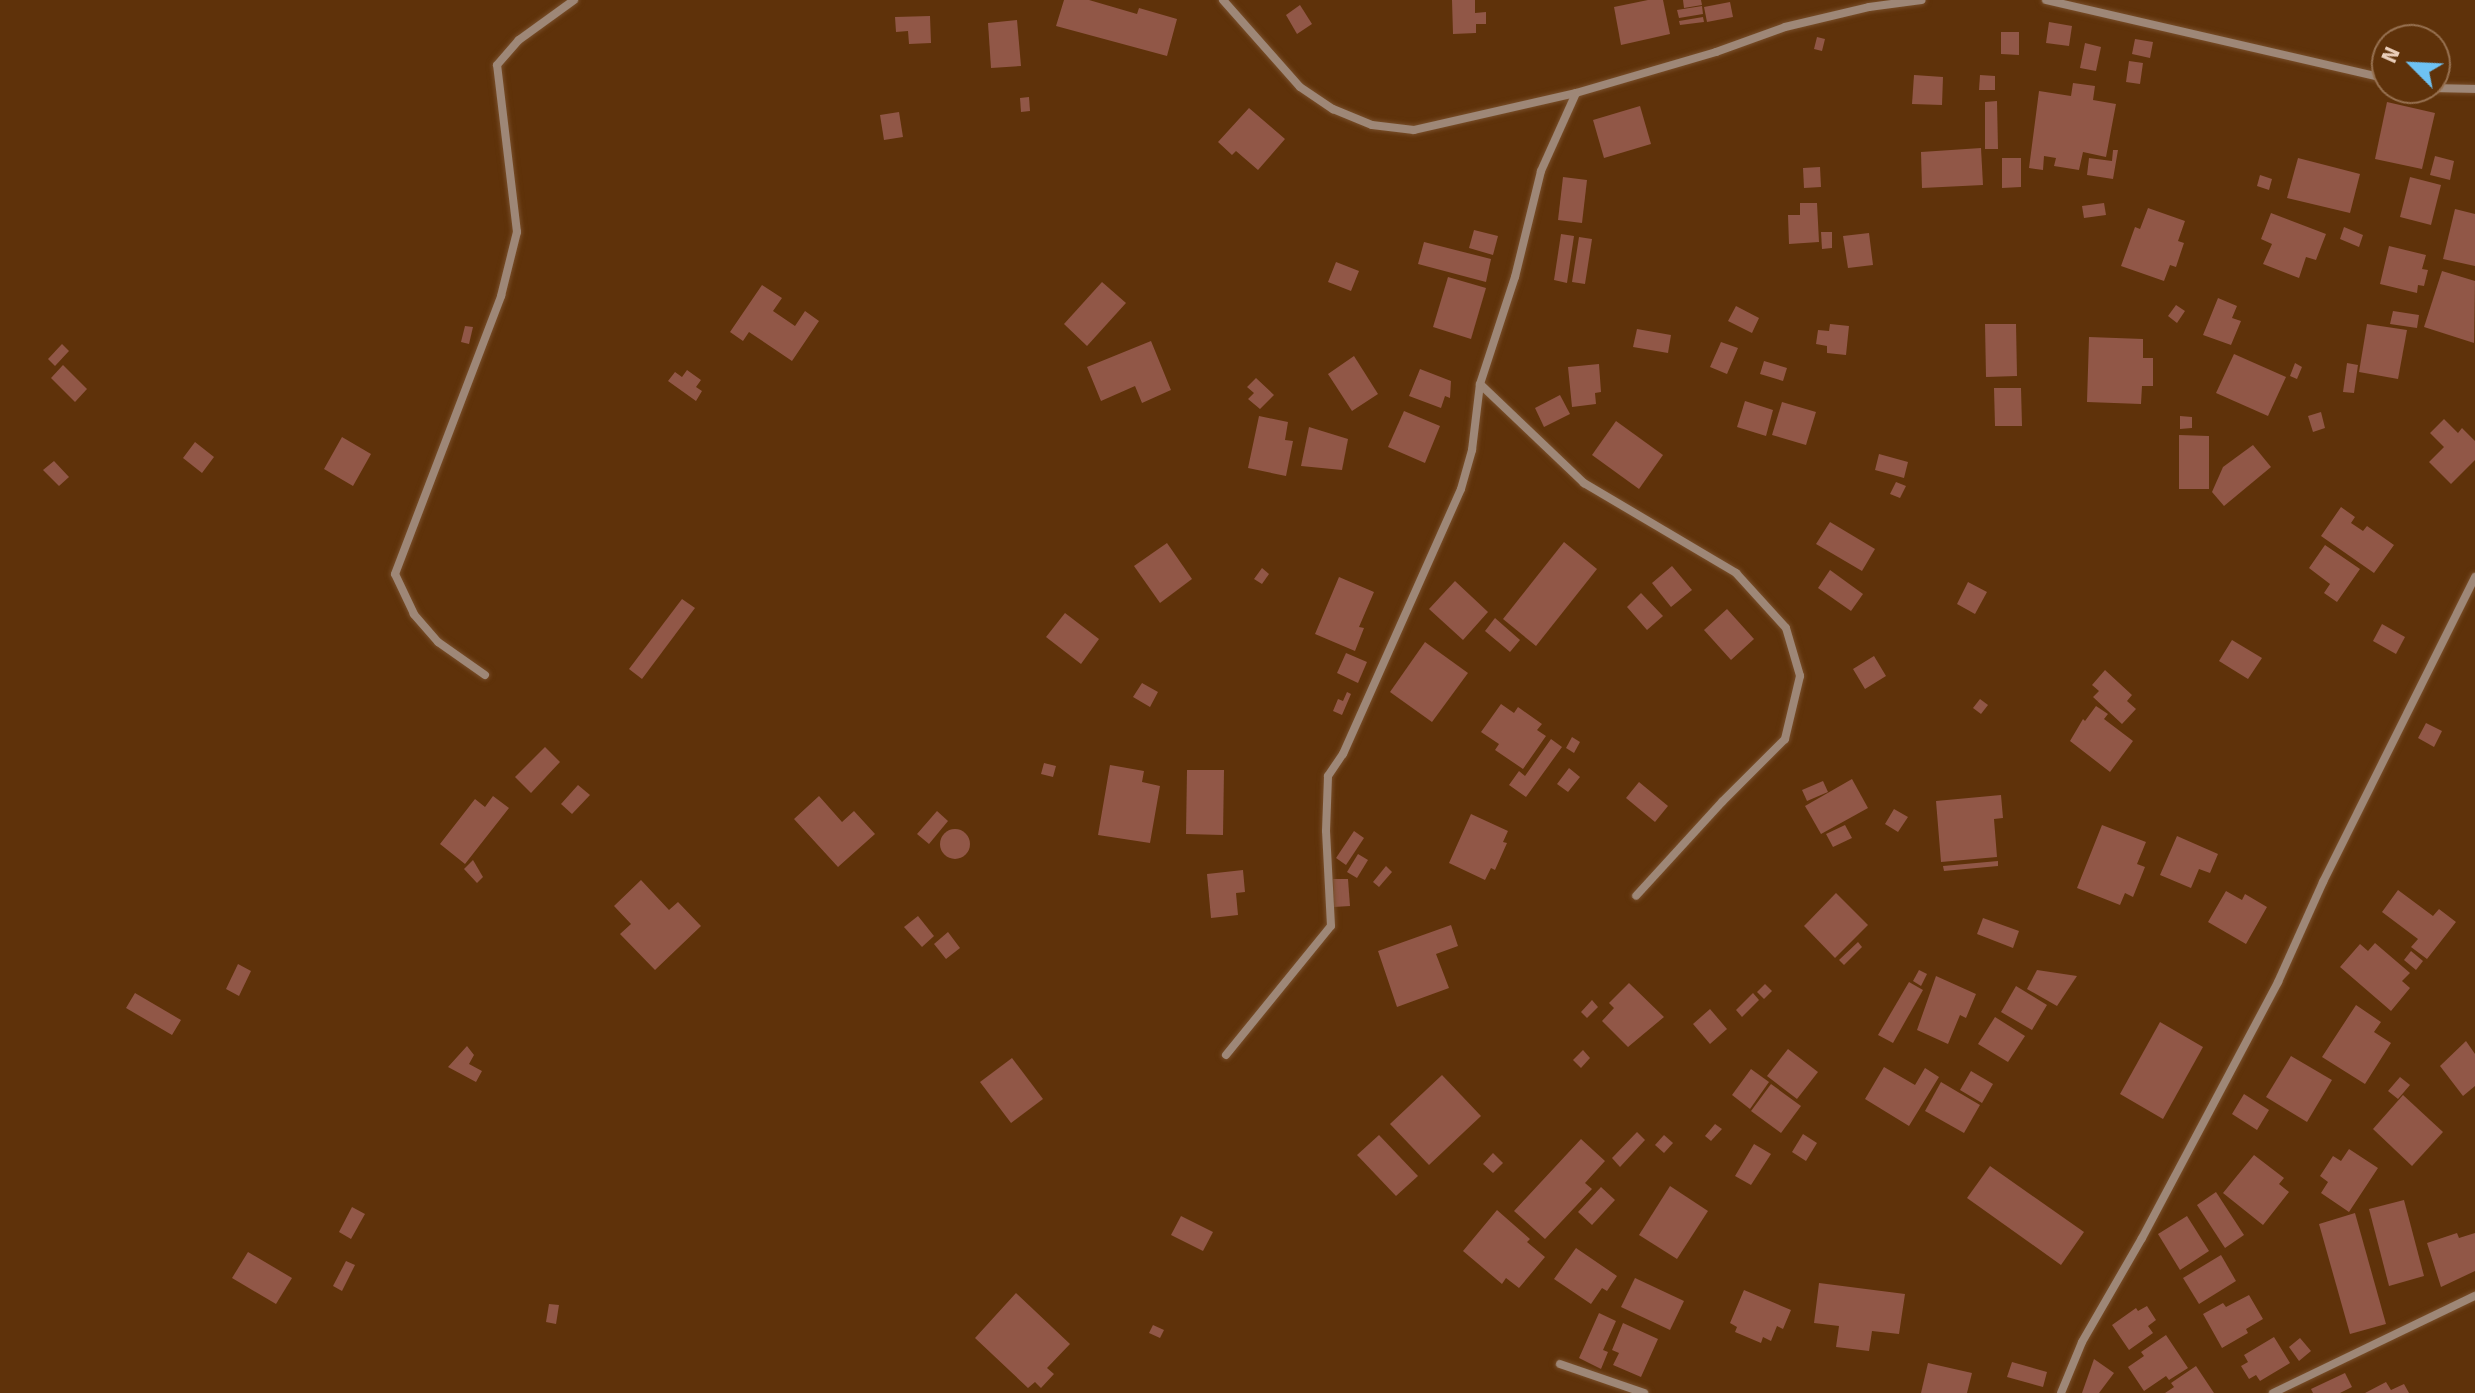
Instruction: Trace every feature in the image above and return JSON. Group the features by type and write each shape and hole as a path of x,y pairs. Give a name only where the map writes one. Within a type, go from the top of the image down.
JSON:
{"street":[{"path":"485,675 438,642 414,614 395,574 501,296 517,232 497,65 519,40 574,0"},
{"path":"1223,0 1300,87 1333,109 1372,125 1414,130 1576,93 1716,52 1785,27 1869,7 1922,0"},
{"path":"2046,0 2371,75"},
{"path":"2451,88 2475,89"},
{"path":"1226,1055 1331,926 1326,831 1328,776 1343,754 1448,524 1472,450 1480,384 1515,277 1541,171 1576,93"},
{"path":"1480,384 1584,483 1736,573 1786,628 1800,676 1785,739 1636,896"},
{"path":"2061,1393 2082,1342 2142,1238 2278,982 2323,882 2475,577"},
{"path":"2273,1393 2475,1296"},
{"path":"1560,1364 1644,1393"}],"building":[{"path":"1064,0 1089,0 1137,14 1139,8 1177,19 1167,56 1056,26"},
{"path":"1452,0 1475,0 1475,13 1486,12 1486,24 1476,24 1476,33 1453,34"},
{"path":"1663,0 1670,34 1621,45 1614,7"},
{"path":"1683,0 1701,0 1702,5 1684,8"},
{"path":"1730,2 1733,17 1707,22 1704,7"},
{"path":"1300,5 1312,24 1297,34 1286,15"},
{"path":"1702,6 1703,14 1679,18 1677,10"},
{"path":"930,16 931,43 909,44 908,31 896,32 895,17"},
{"path":"1703,17 1704,22 1680,25 1679,21"},
{"path":"1017,20 1021,66 991,68 988,23"},
{"path":"2049,22 2072,26 2069,46 2046,43"},
{"path":"2001,32 2019,32 2019,55 2001,54"},
{"path":"1817,37 1825,39 1822,51 1814,49"},
{"path":"2135,39 2153,42 2150,58 2132,54"},
{"path":"2085,43 2101,47 2096,71 2080,68"},
{"path":"2129,61 2143,63 2140,84 2126,82"},
{"path":"1914,75 1943,77 1942,105 1912,104"},
{"path":"1980,75 1995,76 1995,90 1979,90"},
{"path":"2073,83 2095,86 2093,100 2116,104 2106,157 2083,152 2079,170 2054,166 2056,158 2044,156 2043,170 2029,168 2039,91 2071,96"},
{"path":"1029,97 1030,111 1021,112 1020,98"},
{"path":"1997,101 1998,149 1985,149 1985,102"},
{"path":"2387,104 2435,113 2422,169 2375,159"},
{"path":"1640,106 1651,144 1604,158 1593,120"},
{"path":"1249,108 1285,139 1258,170 1236,151 1232,155 1218,142"},
{"path":"899,112 903,137 884,140 880,115"},
{"path":"1981,148 1983,185 1922,188 1921,152"},
{"path":"2113,150 2118,150 2113,179 2087,175 2089,158 2112,161"},
{"path":"2435,156 2454,161 2450,180 2430,175"},
{"path":"2002,158 2021,158 2021,187 2002,188"},
{"path":"2298,158 2360,174 2350,213 2287,198"},
{"path":"1820,167 1821,187 1804,188 1803,168"},
{"path":"2260,175 2272,179 2269,190 2257,186"},
{"path":"1563,177 1587,180 1582,223 1558,220"},
{"path":"2410,177 2441,185 2431,225 2400,217"},
{"path":"1800,203 1817,203 1819,242 1789,244 1788,215 1800,215"},
{"path":"2104,203 2106,215 2084,218 2082,206"},
{"path":"2148,208 2185,221 2178,241 2184,243 2176,267 2170,265 2164,281 2121,266 2135,227 2140,229"},
{"path":"2455,209 2475,214 2475,266 2443,259"},
{"path":"2271,213 2326,234 2316,260 2306,257 2299,278 2263,264 2272,244 2261,239"},
{"path":"2344,227 2363,235 2359,247 2340,239"},
{"path":"1474,230 1498,236 1493,255 1469,248"},
{"path":"1821,232 1832,232 1832,248 1822,249"},
{"path":"1869,233 1873,265 1848,268 1843,236"},
{"path":"1561,234 1574,236 1567,283 1554,280"},
{"path":"1579,237 1592,239 1585,284 1572,282"},
{"path":"1424,242 1491,259 1486,282 1418,264"},
{"path":"2389,246 2426,255 2422,269 2428,270 2424,286 2418,285 2417,293 2380,284"},
{"path":"1336,262 1359,271 1351,291 1328,282"},
{"path":"2442,271 2475,281 2474,343 2424,327"},
{"path":"1448,277 1486,288 1471,339 1433,327"},
{"path":"1102,282 1126,303 1087,346 1064,324"},
{"path":"762,285 782,298 773,311 795,326 805,311 819,321 792,361 749,332 743,341 730,332"},
{"path":"2218,298 2237,306 2232,318 2241,321 2231,345 2203,335"},
{"path":"2176,305 2185,311 2177,323 2168,316"},
{"path":"1736,306 1759,318 1752,333 1728,321"},
{"path":"2393,311 2419,315 2417,328 2390,324"},
{"path":"1830,324 1849,326 1846,355 1827,353 1827,346 1816,344 1818,330 1829,331"},
{"path":"1985,324 2016,324 2017,376 1986,377"},
{"path":"2367,324 2407,330 2398,379 2359,372"},
{"path":"465,326 473,327 469,344 461,342"},
{"path":"1637,329 1671,335 1668,353 1633,347"},
{"path":"2089,337 2143,339 2143,358 2153,358 2153,386 2142,386 2141,404 2087,402"},
{"path":"1151,341 1171,390 1142,403 1135,386 1101,401 1087,367"},
{"path":"1721,342 1738,348 1727,374 1710,367"},
{"path":"62,344 69,351 55,366 48,359"},
{"path":"2234,354 2286,377 2268,416 2216,393"},
{"path":"1354,356 1378,394 1352,411 1328,374"},
{"path":"1764,361 1787,368 1783,381 1760,374"},
{"path":"2295,363 2302,367 2297,379 2290,376"},
{"path":"2347,363 2358,365 2354,393 2343,392"},
{"path":"1599,364 1601,392 1595,393 1596,404 1572,407 1568,367"},
{"path":"63,365 87,389 75,402 51,378"},
{"path":"1420,369 1451,381 1450,398 1445,396 1441,408 1409,396"},
{"path":"687,370 701,380 696,387 702,391 696,401 668,381 675,372 682,377"},
{"path":"1256,378 1274,395 1260,409 1248,399 1254,393 1247,387"},
{"path":"1994,388 2021,388 2022,426 1995,426"},
{"path":"1560,395 1570,414 1544,427 1535,408"},
{"path":"1745,401 1773,410 1766,436 1737,427"},
{"path":"1782,402 1816,412 1806,445 1772,435"},
{"path":"1404,411 1440,426 1425,463 1388,447"},
{"path":"2321,412 2325,428 2313,432 2308,416"},
{"path":"1259,416 1288,422 1285,440 1293,441 1286,476 1248,468"},
{"path":"2180,416 2192,417 2192,428 2180,429"},
{"path":"2444,419 2458,433 2462,428 2475,441 2475,460 2451,484 2429,462 2444,447 2430,433"},
{"path":"1616,421 1663,455 1639,489 1592,455"},
{"path":"1309,427 1348,439 1342,470 1301,466"},
{"path":"2179,435 2209,436 2209,489 2179,489"},
{"path":"342,437 371,454 353,486 324,469"},
{"path":"195,442 214,457 202,473 183,458"},
{"path":"2253,445 2271,467 2224,506 2212,492 2223,467"},
{"path":"1879,454 1908,462 1904,478 1875,470"},
{"path":"54,461 69,477 59,486 43,470"},
{"path":"1896,482 1906,486 1900,498 1890,494"},
{"path":"2341,507 2355,517 2351,523 2363,531 2367,526 2394,545 2374,573 2321,536"},
{"path":"1830,522 1875,549 1862,571 1816,544"},
{"path":"1564,542 1597,569 1536,646 1503,619"},
{"path":"1167,543 1192,579 1160,603 1134,566"},
{"path":"2325,545 2360,569 2337,602 2324,593 2330,584 2309,568"},
{"path":"1672,566 1692,590 1671,607 1652,583"},
{"path":"1262,568 1269,574 1262,584 1254,579"},
{"path":"1830,570 1863,594 1851,611 1818,588"},
{"path":"1339,577 1374,592 1359,627 1364,628 1355,651 1315,634"},
{"path":"1455,581 1488,612 1463,640 1429,609"},
{"path":"1968,582 1987,592 1975,614 1957,604"},
{"path":"1641,593 1663,616 1647,630 1627,607"},
{"path":"682,599 695,608 642,679 629,669"},
{"path":"1727,609 1754,639 1731,660 1704,630"},
{"path":"1065,613 1099,639 1081,664 1046,637"},
{"path":"1495,618 1520,640 1510,652 1485,631"},
{"path":"2382,624 2405,637 2396,654 2373,641"},
{"path":"2232,640 2262,658 2248,679 2219,661"},
{"path":"1425,642 1468,673 1432,722 1390,692"},
{"path":"1346,653 1367,662 1358,683 1337,673"},
{"path":"1874,656 1886,676 1865,689 1853,669"},
{"path":"2105,670 2132,695 2127,701 2136,709 2122,724 2093,697 2099,691 2092,685"},
{"path":"1142,683 1158,692 1150,707 1133,697"},
{"path":"1347,692 1351,694 1342,715 1333,711 1338,699 1343,701"},
{"path":"1980,699 1988,705 1981,714 1973,708"},
{"path":"1501,704 1514,713 1518,707 1542,724 1537,730 1546,736 1523,769 1495,750 1499,744 1481,732"},
{"path":"2096,706 2108,714 2104,719 2133,741 2110,772 2070,741 2083,719 2085,721"},
{"path":"2426,723 2442,731 2434,747 2418,738"},
{"path":"1572,737 1580,742 1574,753 1566,748"},
{"path":"1551,739 1562,747 1526,797 1509,785 1519,771 1525,776"},
{"path":"545,747 560,762 531,793 515,777"},
{"path":"1044,763 1056,766 1053,777 1041,774"},
{"path":"1110,765 1144,771 1142,782 1160,786 1150,843 1098,835"},
{"path":"1569,768 1580,777 1568,792 1557,784"},
{"path":"1187,770 1224,770 1223,835 1186,834"},
{"path":"1852,779 1868,808 1821,834 1805,806"},
{"path":"1823,781 1828,792 1807,801 1802,790"},
{"path":"1639,782 1668,806 1655,822 1626,798"},
{"path":"578,785 590,795 572,814 561,804"},
{"path":"2001,795 2003,818 1994,819 1997,857 1941,862 1936,801"},
{"path":"493,796 509,808 465,864 440,844 475,799 485,807"},
{"path":"819,796 842,822 854,811 875,834 838,867 794,819"},
{"path":"1894,809 1908,817 1898,832 1885,824"},
{"path":"937,811 948,821 929,844 917,834"},
{"path":"1471,814 1508,831 1503,842 1507,843 1495,870 1491,868 1485,880 1449,863"},
{"path":"1845,825 1852,838 1833,847 1826,834"},
{"path":"2102,825 2146,842 2137,864 2145,867 2133,897 2125,893 2120,905 2077,888"},
{"path":"955,829 966,833 970,844 966,855 955,859 944,855 940,844 944,833"},
{"path":"1354,831 1364,838 1346,865 1336,858"},
{"path":"2177,836 2218,854 2210,873 2199,869 2191,888 2160,875"},
{"path":"1358,854 1368,860 1357,878 1347,872"},
{"path":"473,860 483,877 477,883 464,869"},
{"path":"1998,861 1998,866 1944,871 1943,866"},
{"path":"1386,866 1392,872 1379,887 1373,882"},
{"path":"1243,870 1245,892 1236,893 1238,915 1211,918 1207,874"},
{"path":"1333,879 1348,879 1350,906 1334,907"},
{"path":"641,880 669,910 678,902 701,926 655,970 620,934 631,924 614,906"},
{"path":"2398,890 2433,916 2439,909 2456,922 2427,959 2411,947 2418,939 2382,912"},
{"path":"2226,891 2242,900 2245,894 2267,907 2246,944 2208,922"},
{"path":"1836,893 1868,925 1835,958 1804,926"},
{"path":"918,916 934,936 922,947 904,927"},
{"path":"1983,918 2019,931 2013,948 1977,934"},
{"path":"1451,925 1458,946 1436,954 1449,988 1397,1007 1378,951"},
{"path":"948,932 960,948 946,959 934,944"},
{"path":"1858,942 1862,947 1844,965 1839,960"},
{"path":"2375,943 2410,973 2402,981 2410,988 2391,1011 2340,967 2360,944 2368,951"},
{"path":"2411,951 2423,961 2416,970 2404,960"},
{"path":"238,964 251,971 239,996 226,989"},
{"path":"1919,970 1927,974 1921,986 1913,981"},
{"path":"2037,970 2077,976 2057,1006 2027,989"},
{"path":"1936,976 1976,994 1966,1018 1960,1015 1948,1044 1917,1030"},
{"path":"1909,982 1923,990 1893,1043 1878,1035"},
{"path":"1629,983 1664,1017 1628,1047 1602,1021 1614,1008 1609,1003"},
{"path":"1765,984 1772,991 1764,999 1757,992"},
{"path":"2016,986 2047,1005 2032,1030 2001,1012"},
{"path":"135,993 181,1020 172,1035 126,1008"},
{"path":"1753,993 1759,1000 1742,1017 1736,1010"},
{"path":"1592,1000 1598,1007 1587,1018 1581,1012"},
{"path":"2356,1005 2381,1022 2374,1032 2391,1043 2365,1084 2322,1057"},
{"path":"1710,1009 1727,1029 1710,1044 1693,1024"},
{"path":"1995,1017 2025,1036 2008,1062 1978,1044"},
{"path":"2160,1022 2203,1047 2163,1119 2120,1094"},
{"path":"2466,1041 2475,1054 2475,1086 2463,1096 2440,1066"},
{"path":"467,1046 474,1055 469,1064 482,1071 476,1082 448,1067"},
{"path":"1788,1049 1818,1072 1797,1099 1767,1076"},
{"path":"1583,1050 1590,1058 1581,1068 1573,1060"},
{"path":"2291,1056 2332,1080 2307,1122 2266,1097"},
{"path":"1012,1058 1043,1099 1011,1123 980,1082"},
{"path":"1884,1067 1915,1085 1925,1068 1939,1077 1909,1126 1865,1099"},
{"path":"1751,1069 1769,1082 1750,1109 1732,1095"},
{"path":"1971,1071 1993,1084 1982,1103 1960,1090"},
{"path":"1442,1075 1481,1116 1429,1165 1390,1124"},
{"path":"2400,1077 2410,1085 2398,1099 2388,1091"},
{"path":"1941,1082 1980,1105 1964,1133 1925,1111"},
{"path":"1771,1084 1801,1106 1781,1133 1751,1111"},
{"path":"2244,1094 2269,1110 2257,1130 2232,1114"},
{"path":"2403,1095 2443,1132 2412,1166 2373,1129"},
{"path":"1715,1124 1722,1129 1711,1141 1705,1136"},
{"path":"1637,1132 1645,1140 1620,1167 1612,1158"},
{"path":"1803,1134 1817,1143 1806,1161 1792,1152"},
{"path":"1379,1135 1418,1176 1396,1196 1357,1155"},
{"path":"1664,1135 1673,1143 1664,1153 1655,1145"},
{"path":"1581,1139 1605,1161 1585,1183 1592,1189 1545,1239 1514,1211"},
{"path":"1754,1144 1771,1154 1751,1185 1735,1176"},
{"path":"2349,1149 2378,1168 2349,1212 2321,1193 2328,1182 2320,1176 2333,1156 2341,1161"},
{"path":"1493,1153 1503,1163 1493,1173 1483,1164"},
{"path":"2254,1155 2284,1178 2279,1184 2289,1192 2263,1225 2223,1193"},
{"path":"1990,1166 2084,1232 2061,1265 1967,1198"},
{"path":"1670,1186 1708,1211 1677,1259 1639,1235"},
{"path":"1601,1187 1615,1200 1592,1225 1578,1212"},
{"path":"2216,1192 2244,1235 2225,1248 2197,1205"},
{"path":"2404,1200 2424,1276 2389,1286 2369,1209"},
{"path":"352,1207 365,1214 351,1239 339,1232"},
{"path":"1497,1210 1545,1257 1519,1288 1506,1278 1502,1284 1463,1251"},
{"path":"2355,1213 2386,1324 2350,1334 2319,1224"},
{"path":"1181,1216 1213,1232 1203,1251 1171,1235"},
{"path":"2187,1216 2209,1251 2180,1270 2158,1234"},
{"path":"2457,1233 2459,1238 2475,1233 2475,1271 2441,1287 2427,1243"},
{"path":"1576,1248 1617,1276 1607,1291 1602,1288 1591,1304 1554,1279"},
{"path":"248,1252 292,1278 276,1304 232,1278"},
{"path":"2221,1255 2236,1281 2199,1304 2183,1278"},
{"path":"346,1261 355,1265 342,1291 333,1286"},
{"path":"1635,1278 1684,1301 1670,1330 1621,1307"},
{"path":"1819,1283 1905,1294 1899,1334 1872,1331 1869,1351 1836,1347 1839,1326 1814,1323"},
{"path":"1744,1290 1791,1310 1783,1329 1777,1326 1771,1341 1763,1337 1761,1343 1735,1332 1737,1327 1730,1323"},
{"path":"1016,1293 1070,1344 1047,1368 1054,1374 1041,1388 1035,1382 1028,1388 975,1338"},
{"path":"2249,1295 2263,1319 2246,1329 2248,1333 2222,1348 2203,1314 2223,1303 2226,1307"},
{"path":"549,1304 559,1305 556,1324 546,1322"},
{"path":"2147,1306 2156,1320 2148,1326 2153,1333 2129,1350 2112,1325 2136,1308 2138,1311"},
{"path":"1599,1313 1616,1321 1603,1350 1608,1352 1601,1369 1579,1358"},
{"path":"1623,1323 1658,1339 1641,1377 1613,1365 1619,1353 1612,1350"},
{"path":"1153,1325 1164,1330 1160,1338 1149,1333"},
{"path":"2166,1335 2188,1368 2169,1380 2166,1376 2144,1391 2128,1367 2144,1356 2141,1352"},
{"path":"2274,1337 2290,1363 2260,1381 2256,1375 2249,1379 2241,1366 2248,1362 2244,1355"},
{"path":"2300,1338 2311,1351 2299,1361 2289,1347"},
{"path":"2094,1359 2114,1373 2099,1393 2082,1393"},
{"path":"2012,1362 2047,1372 2043,1387 2007,1377"},
{"path":"1928,1363 1972,1373 1967,1393 1921,1393"},
{"path":"2196,1366 2214,1393 2165,1393 2174,1387 2171,1383"},
{"path":"2345,1373 2352,1387 2340,1393 2313,1393 2311,1389"},
{"path":"2386,1382 2391,1390 2404,1384 2409,1393 2365,1393"}]}
